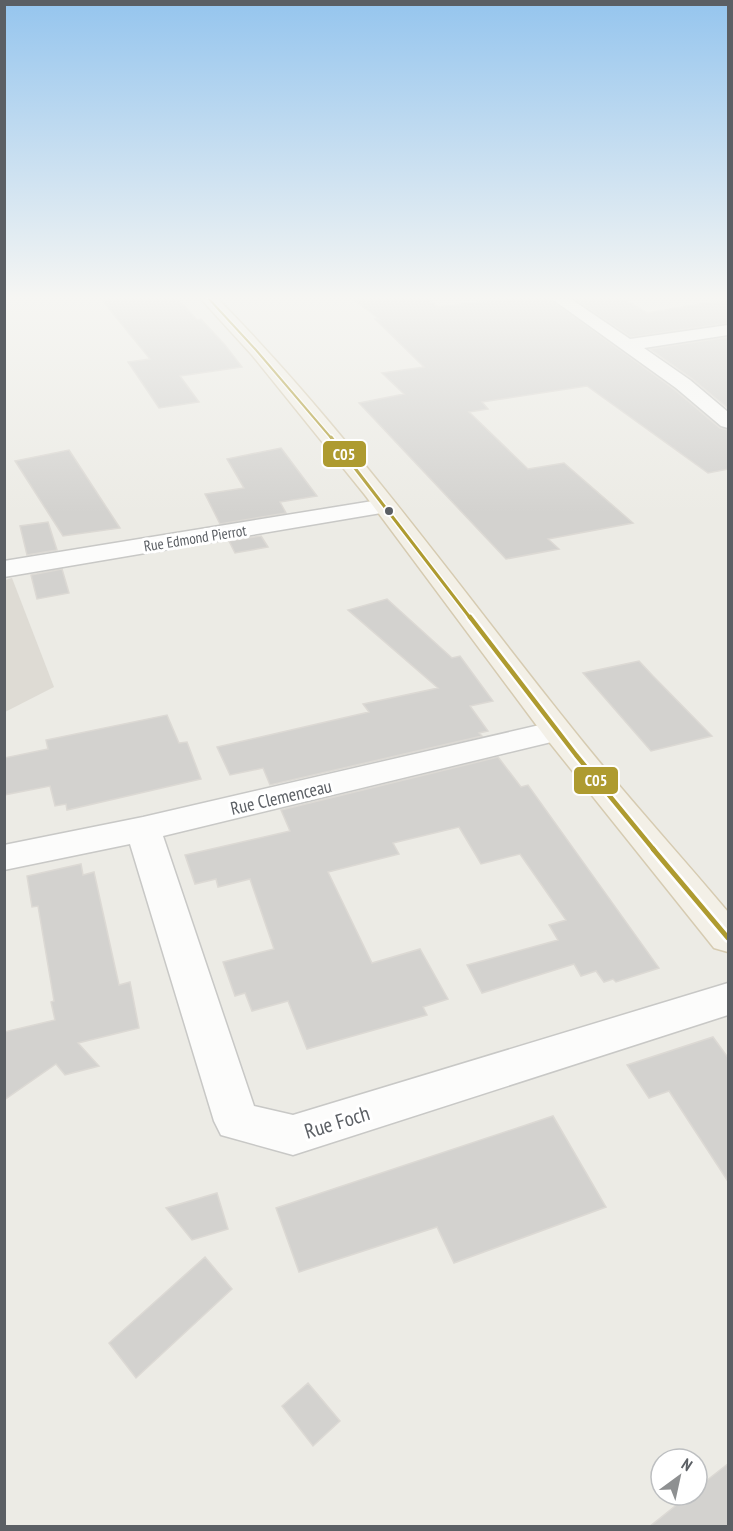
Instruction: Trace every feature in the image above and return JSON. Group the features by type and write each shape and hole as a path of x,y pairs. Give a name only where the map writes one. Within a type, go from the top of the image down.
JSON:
{"main road":[{"path":"275,370 385,506 557,731 729,938"}],"street":[{"path":"664,370 729,422"},
{"name":"Rue Edmond Pierrot","path":"4,569 385,506"},
{"name":"Rue Clemenceau","path":"4,858 143,829 557,731"},
{"name":"Rue Foch","path":"143,829 237,1121 292,1136 729,999"}],"shaded area":[{"path":"12,578 54,687 5,712 5,580"}],"building":[{"path":"134,370 218,370 180,376 199,402 159,408"},
{"path":"400,370 648,370 720,428 729,430 729,469 708,473 587,386 482,402 488,409 469,412 528,469 564,463 633,523 548,539 559,549 506,559 359,403 404,394 382,373"},
{"path":"680,370 728,370 729,409"},
{"path":"281,448 317,496 280,502 286,513 220,524 205,494 244,488 227,459"},
{"path":"69,450 120,528 63,536 15,461"},
{"path":"48,522 57,550 27,555 20,526"},
{"path":"261,536 268,547 235,553 229,541"},
{"path":"62,569 69,593 37,599 31,575"},
{"path":"387,599 452,658 460,656 493,701 470,706 488,731 479,733 482,736 270,785 263,768 230,775 217,747 369,712 363,704 438,688 348,610"},
{"path":"639,661 712,736 651,751 583,673"},
{"path":"167,715 179,743 187,742 201,779 67,810 66,804 55,806 50,786 4,795 4,758 48,749 46,740"},
{"path":"498,757 521,787 528,785 659,968 616,982 613,979 604,982 596,971 581,976 574,964 482,993 467,965 558,940 549,925 566,920 520,854 481,864 459,827 393,843 399,854 328,872 372,963 420,949 448,999 423,1007 427,1015 307,1049 288,1001 252,1011 245,993 235,996 223,962 274,949 250,879 218,887 216,879 195,884 185,855 290,831 281,810"},
{"path":"81,864 83,875 94,872 119,985 130,982 139,1028 78,1043 99,1066 65,1075 56,1064 4,1100 4,1032 55,1020 51,1002 54,1001 38,906 32,907 27,876"},
{"path":"713,1037 729,1059 729,1183 669,1091 649,1098 627,1065"},
{"path":"553,1116 606,1207 454,1263 437,1227 299,1272 276,1208"},
{"path":"217,1193 228,1229 192,1240 166,1208"},
{"path":"205,1257 232,1289 136,1378 109,1343"},
{"path":"308,1383 340,1421 313,1446 282,1406"},
{"path":"729,1463 729,1527 649,1527 674,1507 709,1507 709,1479"}],"transit line":[{"name":"C05","path":"274,370 388,509 555,729 728,938"}]}
